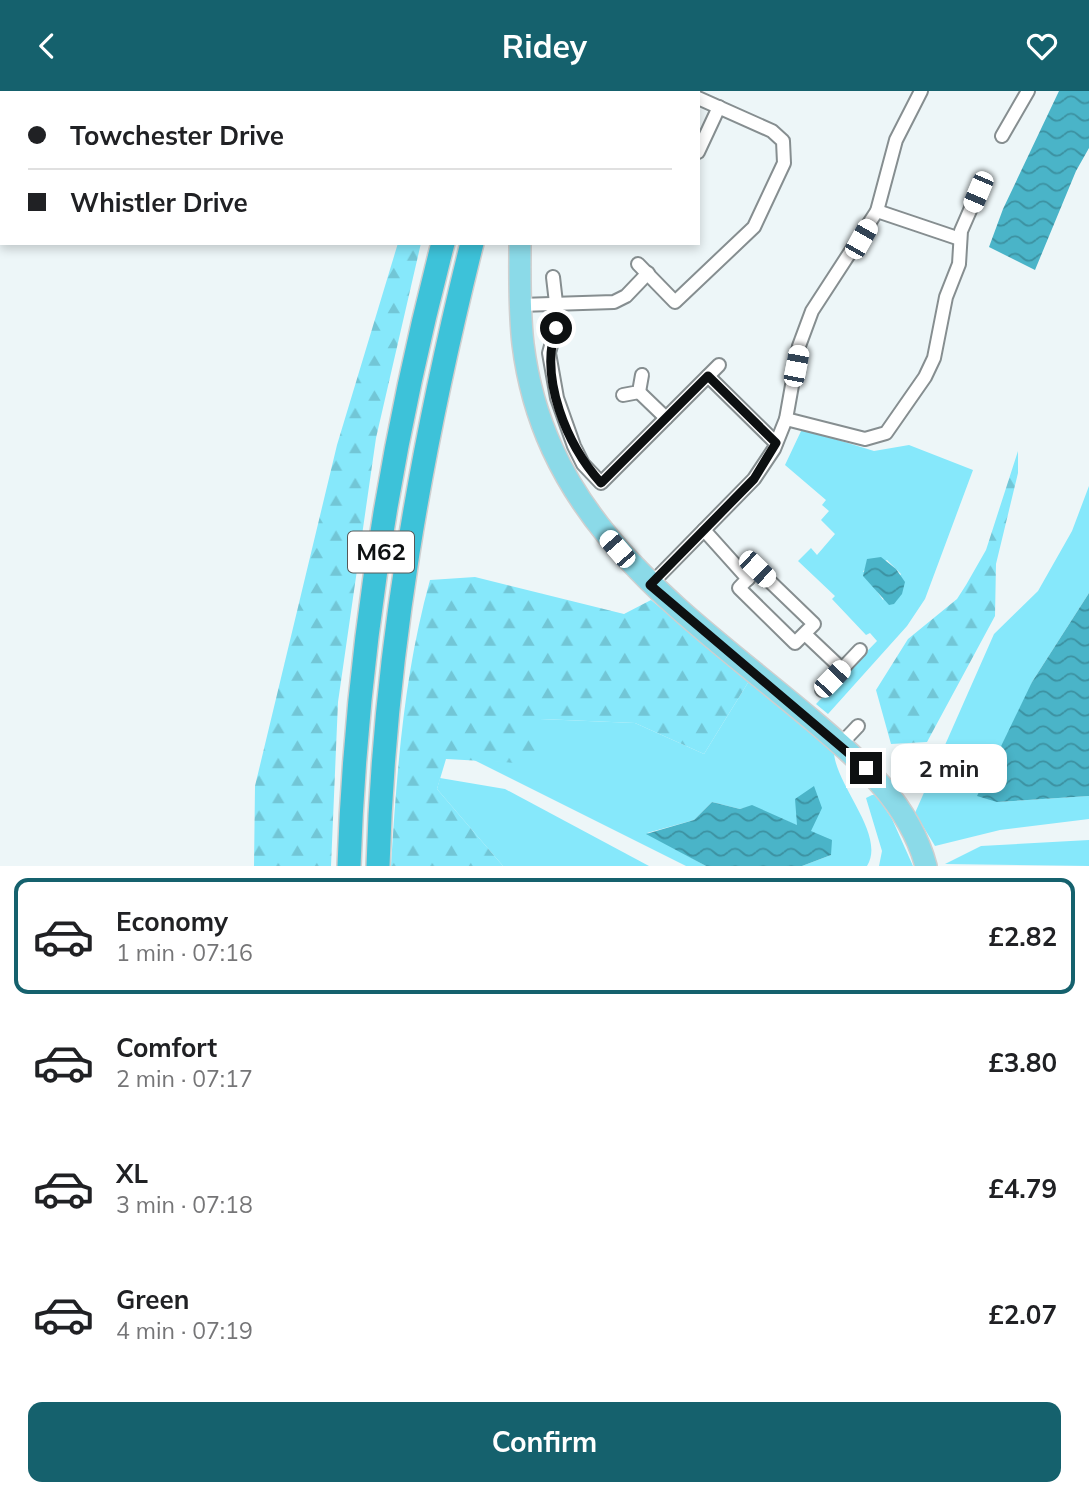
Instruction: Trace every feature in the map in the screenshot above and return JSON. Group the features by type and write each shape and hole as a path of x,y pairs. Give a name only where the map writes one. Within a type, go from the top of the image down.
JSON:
{"highway":[{"name":"M62","path":"349,866 358,710 390,490 413,364 443,245"},
{"name":"M62","path":"378,866 392,663 410,529 441,371 472,245"}],"main road":[{"path":"520,245 520,305 530,381 560,462 584,506 605,536 650,585 840,745 892,797 918,840 926,866"}],"street":[{"path":"650,585 754,479 776,443 786,419 799,346 813,311 877,211 896,140 921,91"},
{"path":"1002,136 1028,91"},
{"path":"520,305 614,302 626,296 643,268 675,302 754,227 784,163 783,141 772,131 700,99"},
{"path":"700,143 719,107"},
{"path":"786,419 865,439 886,433 925,377 934,358 946,297 959,264 960,239 978,192"},
{"path":"877,211 960,239"},
{"path":"553,277 557,304 556,328 549,353 561,411 583,464 601,483 719,365"},
{"path":"639,391 642,375"},
{"path":"708,376 776,443"},
{"path":"639,391 666,418"},
{"path":"623,395 639,391"},
{"path":"704,530 748,579"},
{"path":"757,569 814,624 805,633 796,643 739,589 757,569"},
{"path":"805,633 842,669"},
{"path":"821,690 860,650"},
{"path":"840,745 858,726"}],"green space":[{"path":"397,245 421,245 376,438 338,702 331,866 254,866 255,786 337,445"},
{"path":"802,429 874,451 909,445 973,470 925,599 907,626 828,714 816,704 877,641 870,633 866,635 832,599 835,596 798,561 811,548 817,555 835,534 821,520 829,511 822,505 826,500 785,465","holes":["887,560 901,574 883,600 863,571"]},
{"path":"1018,451 1018,473 996,564 995,616 927,742 891,744 876,690 908,639 957,599 966,585 986,550"},
{"path":"1089,486 1089,593 1032,682 997,802 1089,796 1089,819 1000,830 935,846 915,813 994,634 1038,591 1072,531"},
{"path":"475,577 624,614 651,600 749,681 704,754 635,723 541,719 536,764 446,759 437,789 503,866 391,866 399,758 408,686 430,580"},
{"path":"749,681 834,749 841,777 870,839 871,853 867,866 802,866 831,855 810,831 752,806 740,809 712,802 694,820 647,833 706,866 686,866 474,760 535,763 540,719 635,723 704,754"},
{"path":"440,778 505,789 649,866 503,866 437,789"},
{"path":"876,795 892,819 913,866 879,866 882,851 866,798"},
{"path":"1089,840 1089,866 945,864 981,846"}],"water":[{"path":"1059,91 1089,91 1089,148 1076,171 1035,270 989,247 1003,209"},
{"path":"881,557 896,569 905,582 902,594 894,604 889,605 863,576 867,559"},
{"path":"1089,593 1089,796 997,802 977,796 1032,682"},
{"path":"814,786 822,808 811,831 832,840 831,855 802,866 706,866 646,834 694,820 712,802 740,809 752,805 797,825 795,799"}],"route":[{"path":"556,328 549,353 561,411 583,464 601,483 708,376 776,443 754,479 650,585 866,768"}]}
